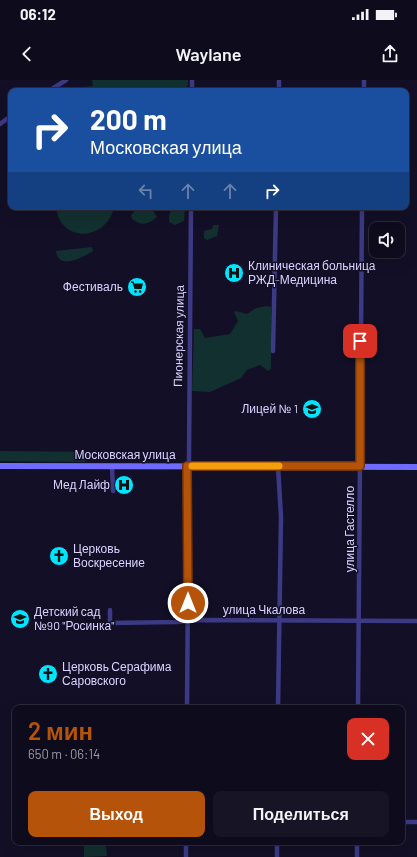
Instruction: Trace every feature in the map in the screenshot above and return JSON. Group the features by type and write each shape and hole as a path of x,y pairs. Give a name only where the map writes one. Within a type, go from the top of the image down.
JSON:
{"main road":[{"name":"Московская улица","path":"0,466 417,467"}],"street":[{"path":"54,88 66,80"},
{"name":"Пионерская улица","path":"187,705 187,466 191,210"},
{"path":"273,351 276,210"},
{"name":"улица Гастелло","path":"358,705 360,620 362,210"},
{"path":"112,466 112,491"},
{"path":"278,466 281,518 278,705"},
{"name":"улица Чкалова","path":"110,610 110,623 188,621 417,621"},
{"path":"405,822 417,822"},
{"path":"186,845 186,857"},
{"path":"277,845 277,857"},
{"path":"357,845 357,857"}],"green space":[{"path":"92,80 188,80 186,88 83,88 93,86"},
{"path":"57,210 113,210 109,219 102,227 93,232 83,234 74,232 65,227 59,219"},
{"path":"135,210 153,210 157,217 150,222 142,224 132,219 131,215"},
{"path":"171,210 185,210 184,221 175,225 169,222"},
{"path":"213,225 219,225 217,236 207,240 204,238 204,231 212,229"},
{"path":"92,247 93,251 72,261 61,260 56,251"},
{"path":"267,306 271,307 271,369 268,371 260,365 247,370 241,378 210,392 192,391 194,329 200,329 205,338 230,334 238,321 234,312 236,311 247,314 256,308"},
{"path":"0,451 98,452 98,457 88,458 84,462 0,461"},
{"path":"106,845 107,856 84,857 84,846"}],"slow traffic":[{"path":"192,466 279,466"}],"place":[{"name":"Клиническая больница РЖД-Медицина","path":"234,273"},
{"name":"Фестиваль","path":"137,287"},
{"name":"Лицей № 1","path":"312,409"},
{"name":"Мед Лайф","path":"124,485"},
{"name":"Церковь Воскресение","path":"59,556"},
{"name":"Детский сад №90 \"Росинка\"","path":"20,619"},
{"name":"Церковь Серафима Саровского","path":"48,674"}],"route":[{"path":"188,603 187,466 360,466 360,341"}]}
